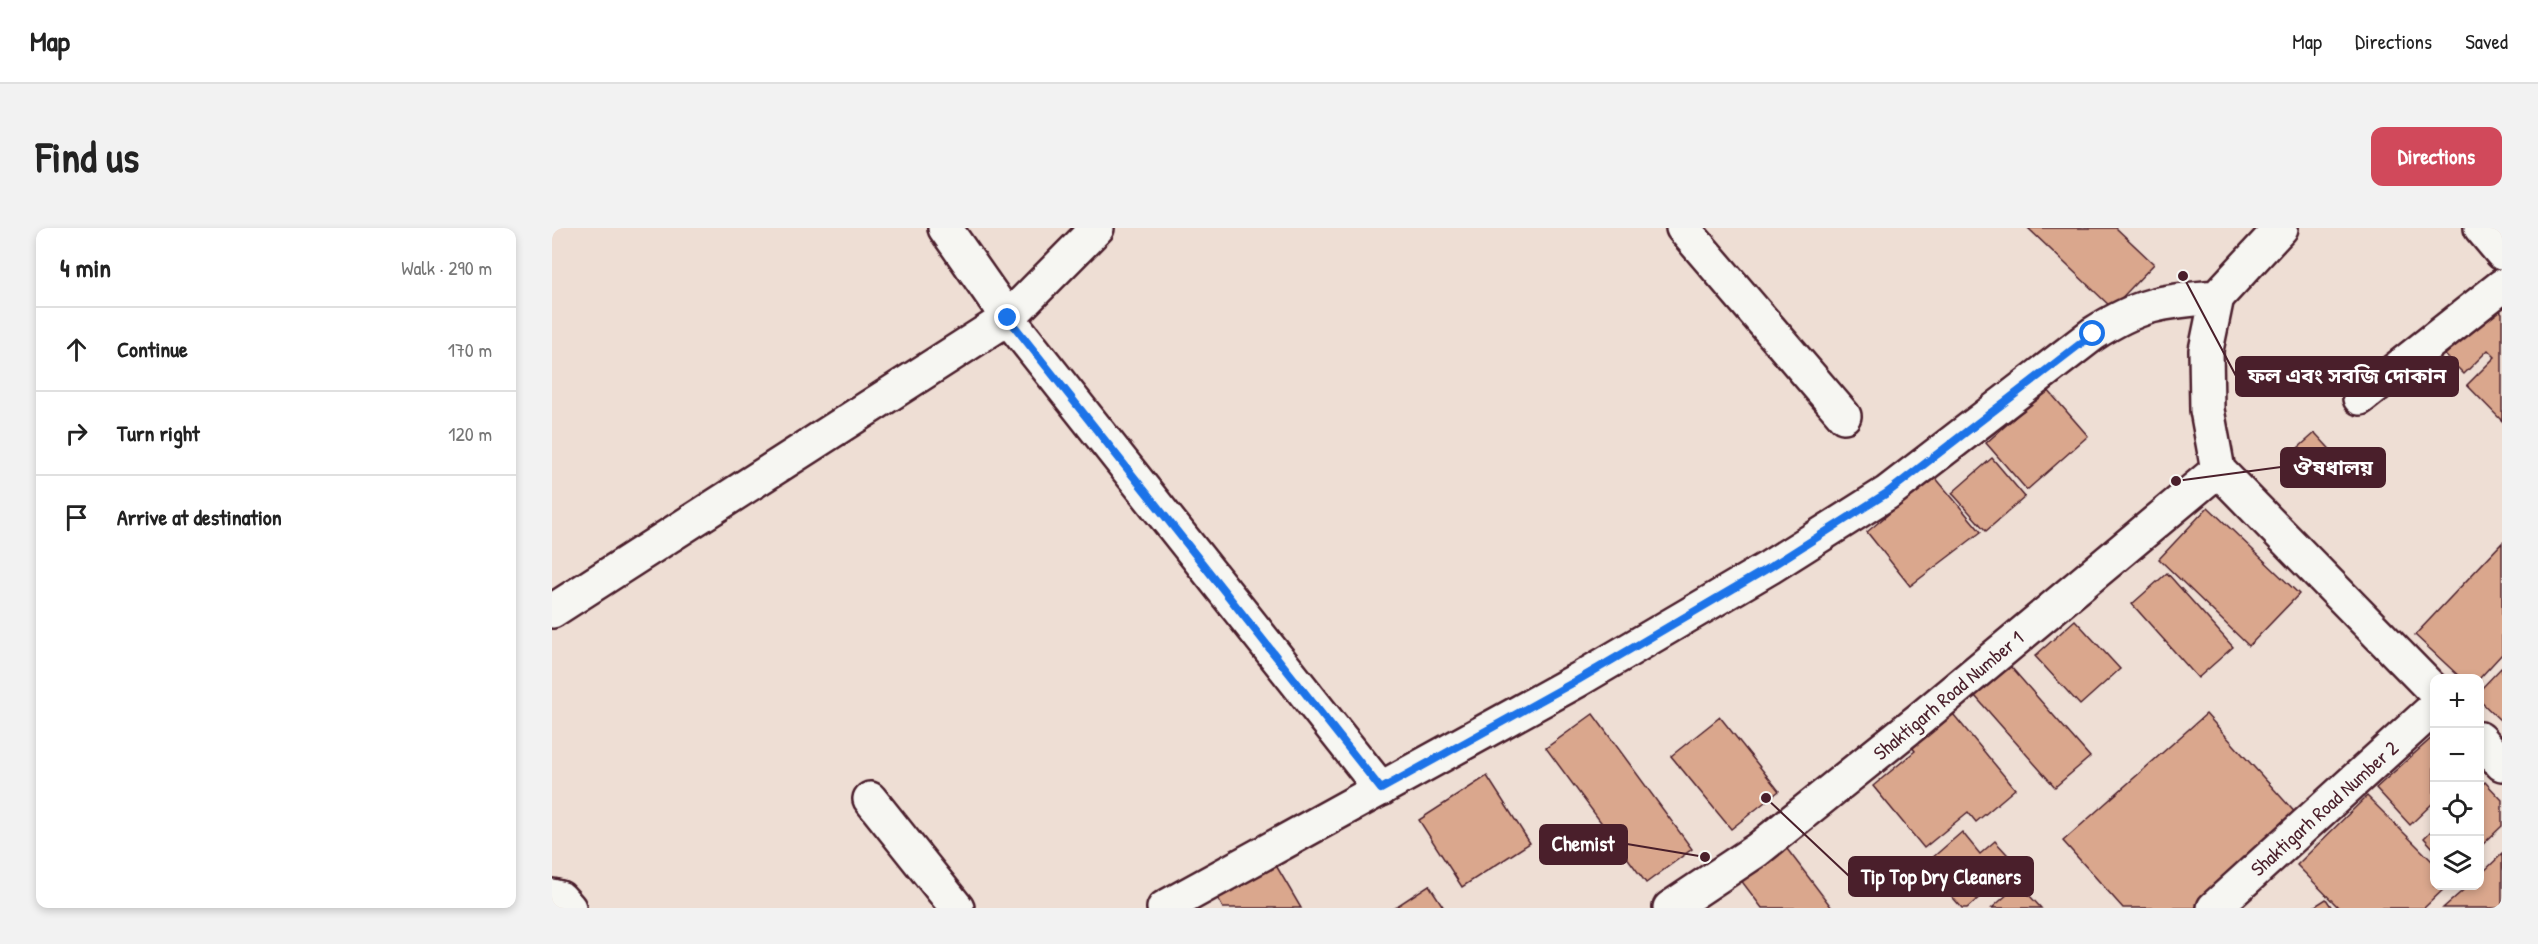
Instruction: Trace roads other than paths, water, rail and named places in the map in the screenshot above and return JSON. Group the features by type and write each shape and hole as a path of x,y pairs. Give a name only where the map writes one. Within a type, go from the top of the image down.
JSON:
{"street":[{"path":"945,228 1008,318 1381,789"},
{"path":"552,611 1008,318 1097,228"},
{"path":"1683,228 1845,416"},
{"path":"2281,228 2217,297 2206,350 2207,410 2218,470 2430,687"},
{"path":"2481,228 2502,253"},
{"path":"2360,398 2502,286"},
{"path":"1164,908 1578,680 1770,567 1887,493 2093,334 2121,316 2157,304 2217,297"},
{"name":"Shaktigarh Road Number 1","path":"1670,908 1757,850 1920,719 2218,470"},
{"name":"Shaktigarh Road Number 2","path":"2214,908 2430,712"},
{"path":"2484,744 2502,764"},
{"path":"870,799 957,908"},
{"path":"552,896 560,898 569,908"}],"place":[{"name":"ফল এবং সবজি দোকান","path":"2183,276"},
{"name":"ঔষধালয়","path":"2176,481"},
{"name":"Tip Top Dry Cleaners","path":"1766,798"},
{"name":"Chemist","path":"1705,857"}]}
